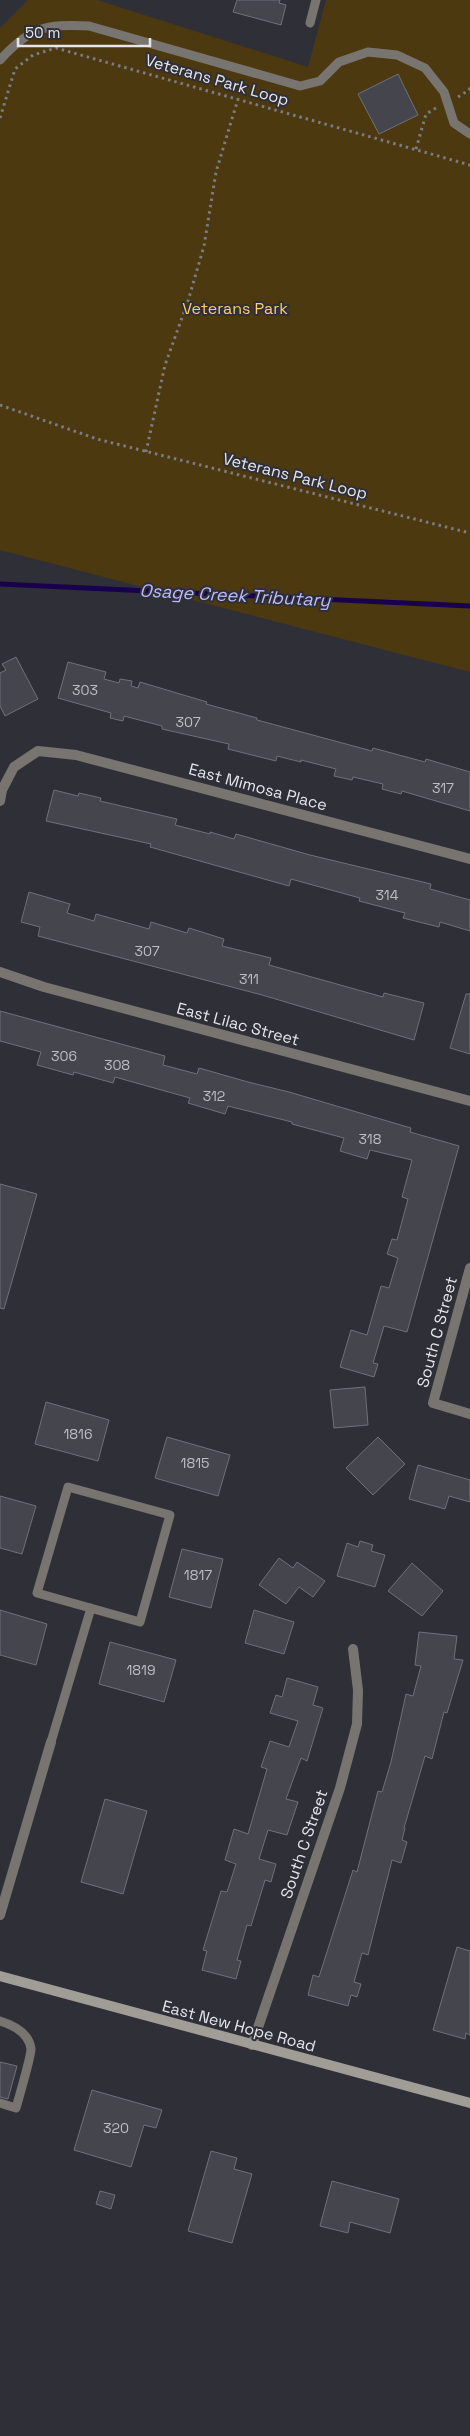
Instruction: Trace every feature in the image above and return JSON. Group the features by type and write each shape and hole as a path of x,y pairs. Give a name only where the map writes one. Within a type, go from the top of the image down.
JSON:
{"street":[{"name":"East Mimosa Place","path":"0,801 2,790 14,767 38,751 76,755 470,859"},
{"name":"East Lilac Street","path":"0,972 44,987 470,1101"},
{"name":"South C Street","path":"470,1268 433,1403 470,1414"},
{"name":"South C Street","path":"252,2045 340,1788 357,1724 358,1690 353,1649"},
{"path":"0,1915 52,1742"},
{"name":"East New Hope Road","path":"0,1976 470,2103"}],"lane":[{"path":"310,23 316,0"},
{"path":"0,60 16,42 36,30 62,25 89,26 300,86 320,81 339,62 368,52 397,55 425,68 444,92 454,123 470,134"},
{"path":"68,1486 170,1516 140,1622 91,1608 37,1593 68,1486"},
{"path":"52,1742 91,1608"},
{"path":"0,2021 15,2026 23,2034 30,2049 16,2108 0,2103"}],"path":[{"name":"Veterans Park Loop","path":"0,118 15,69 33,55 56,48 470,165"},
{"path":"460,96 469,90 470,87"},
{"path":"146,452 164,365 188,301 204,246 216,172 238,99"},
{"path":"416,149 426,114 438,107"},
{"name":"Veterans Park Loop","path":"0,405 97,439 470,532"}],"green space":[{"name":"Veterans Park","path":"28,0 97,0 308,67 326,0 470,0 470,672 0,550 0,28"}],"building":[{"path":"237,0 280,0 279,3 286,5 281,25 233,12"},
{"path":"398,74 418,115 379,134 358,94"},
{"path":"16,657 38,699 5,716 0,706 0,673 6,670 2,664"},
{"path":"68,662 106,672 104,679 119,683 120,679 132,681 131,686 138,688 140,682 207,702 206,704 257,718 257,720 372,751 373,748 425,762 426,759 470,772 470,811 402,791 401,794 382,789 383,784 353,777 352,780 334,776 336,769 277,756 276,761 228,749 229,744 162,729 162,726 124,716 123,721 110,718 111,713 58,698"},
{"path":"54,790 78,796 79,793 101,798 100,801 177,819 175,825 210,834 210,832 234,839 236,834 310,855 431,884 430,889 470,900 470,931 440,922 439,927 403,918 405,913 359,901 360,898 291,879 289,886 150,847 151,844 46,821"},
{"path":"29,892 70,904 67,913 94,921 96,914 149,929 151,922 187,933 189,928 224,939 222,946 271,958 269,965 383,997 384,993 424,1003 414,1040 262,995 38,936 40,927 21,922"},
{"path":"466,994 470,994 470,1054 450,1048"},
{"path":"0,1011 165,1056 163,1065 197,1074 199,1068 289,1092 411,1128 410,1132 459,1146 407,1332 384,1326 373,1363 378,1364 374,1377 340,1367 351,1330 367,1335 381,1286 389,1288 398,1258 387,1254 392,1239 397,1240 408,1199 402,1197 412,1160 370,1150 367,1159 340,1151 344,1138 292,1124 292,1122 228,1106 225,1114 188,1103 190,1098 115,1077 113,1083 74,1072 73,1075 37,1065 41,1052 0,1041"},
{"path":"0,1184 37,1194 4,1309 0,1308"},
{"path":"365,1387 368,1425 334,1428 330,1390"},
{"path":"46,1402 109,1420 98,1461 35,1444"},
{"path":"167,1437 230,1455 218,1496 155,1478"},
{"path":"378,1437 405,1464 373,1495 346,1468"},
{"path":"418,1465 470,1480 470,1502 449,1496 445,1509 409,1499"},
{"path":"0,1496 36,1506 22,1554 0,1548"},
{"path":"360,1541 373,1545 371,1551 385,1555 375,1587 337,1576 347,1543 358,1547"},
{"path":"182,1549 223,1559 211,1608 169,1597"},
{"path":"279,1558 293,1568 297,1562 325,1581 313,1597 299,1587 286,1604 259,1585"},
{"path":"412,1563 443,1591 422,1616 388,1591"},
{"path":"0,1610 47,1624 36,1665 0,1655"},
{"path":"254,1610 294,1622 284,1654 245,1643"},
{"path":"419,1632 457,1636 454,1659 463,1660 447,1713 444,1712 432,1759 425,1756 404,1828 402,1840 407,1842 401,1863 392,1860 368,1955 362,1953 354,1982 361,1984 357,1997 351,1995 348,2006 308,1995 313,1975 319,1977 353,1870 357,1872 378,1791 382,1792 391,1762 406,1694 413,1696 421,1666 415,1665"},
{"path":"110,1642 176,1660 164,1702 99,1684"},
{"path":"287,1678 318,1687 313,1705 323,1708 307,1761 301,1758 286,1799 298,1802 287,1835 268,1830 259,1859 276,1864 271,1882 265,1880 251,1926 247,1925 237,1960 241,1961 236,1979 202,1970 207,1951 203,1950 221,1891 227,1892 236,1864 225,1860 234,1829 248,1834 267,1769 261,1767 270,1741 289,1747 298,1721 270,1713 276,1695 282,1697"},
{"path":"105,1799 147,1811 123,1894 81,1882"},
{"path":"457,1947 470,1951 470,2035 466,2033 465,2039 433,2030"},
{"path":"0,2062 17,2066 8,2099 0,2097"},
{"path":"92,2090 162,2110 156,2128 144,2125 131,2167 74,2150"},
{"path":"211,2151 237,2158 234,2169 252,2174 232,2243 188,2231"},
{"path":"332,2181 399,2199 390,2233 350,2222 348,2233 320,2226"},
{"path":"100,2191 115,2195 111,2209 96,2204"}],"waterway":[{"name":"Osage Creek Tributary","path":"0,584 470,606"}]}
